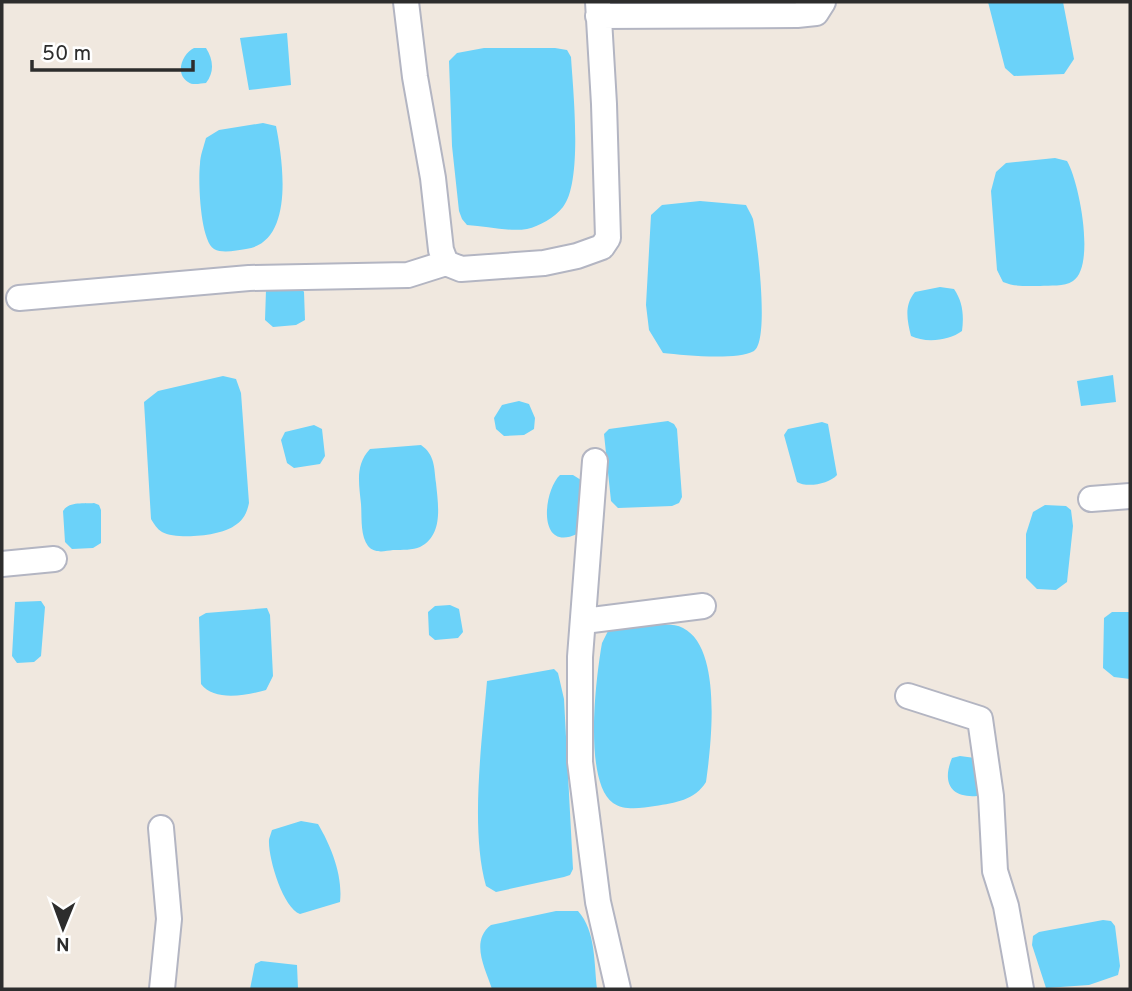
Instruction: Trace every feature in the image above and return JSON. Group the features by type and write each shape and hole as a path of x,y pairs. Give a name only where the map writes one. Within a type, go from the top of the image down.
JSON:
{"street":[{"path":"406,2 415,77 433,178 440,250 446,263"},
{"path":"19,298 249,278 408,275 446,263 461,269 544,264 577,256 601,247 608,237 598,9 797,15 816,13 822,2"},
{"path":"596,461 580,657 580,762 598,902 618,989"},
{"path":"1091,499 1130,496"},
{"path":"2,564 54,559"},
{"path":"584,621 703,606"},
{"path":"908,696 980,719 991,796 995,872 1006,906 1021,989"},
{"path":"162,828 169,919 162,989"}],"water":[{"path":"988,2 1063,2 1074,59 1064,74 1014,76 1005,68"},
{"path":"287,33 291,85 249,90 240,38"},
{"path":"194,48 206,48 210,57 212,70 206,83 190,83 181,74 184,59"},
{"path":"484,48 555,48 567,50 571,57 575,157 569,195 555,215 542,224 527,229 467,225 459,211 452,146 449,61 457,53"},
{"path":"263,123 276,126 279,141 283,178 279,216 272,232 262,243 230,251 214,249 209,243 203,222 199,183 200,161 206,138 219,130"},
{"path":"1055,158 1067,161 1080,204 1084,242 1080,272 1073,281 1061,285 1021,286 1003,282 997,270 991,191 996,172 1006,163"},
{"path":"700,201 746,205 753,219 761,289 761,329 759,343 754,351 745,354 709,356 663,353 649,330 646,305 651,215 662,205"},
{"path":"272,284 299,285 304,292 305,320 296,325 273,327 265,320 266,290"},
{"path":"940,287 954,289 957,294 962,309 962,331 937,340 923,340 911,336 907,313 909,302 915,292"},
{"path":"1113,375 1116,402 1081,406 1077,381"},
{"path":"223,376 236,379 241,393 249,503 247,510 237,524 219,532 178,536 162,532 151,519 144,402 158,391"},
{"path":"519,401 529,404 535,418 534,429 524,435 504,436 496,429 494,418 502,405"},
{"path":"668,421 677,429 682,497 679,503 672,506 618,508 611,501 604,434 609,429"},
{"path":"822,422 828,424 837,475 823,483 801,484 797,482 784,435 788,429"},
{"path":"314,425 322,429 325,456 320,464 294,468 287,463 281,440 285,432"},
{"path":"421,445 431,457 435,472 438,518 433,535 428,542 417,548 374,550 365,542 363,531 359,482 362,461 370,449"},
{"path":"560,475 573,475 581,480 584,490 577,534 564,538 555,535 547,518 550,494"},
{"path":"73,504 99,505 101,510 101,543 93,548 72,549 65,542 63,511"},
{"path":"1045,505 1066,506 1071,510 1073,526 1067,582 1056,590 1037,589 1026,578 1026,534 1033,512"},
{"path":"41,601 45,607 41,656 34,662 17,663 12,656 15,602"},
{"path":"450,605 459,609 463,632 458,638 435,640 429,635 428,612 435,606"},
{"path":"267,608 270,615 273,676 266,690 232,696 207,690 201,684 199,617 206,613"},
{"path":"1112,612 1130,612 1130,679 1114,677 1103,668 1104,618"},
{"path":"672,625 683,628 696,639 704,655 709,676 711,723 706,782 696,793 677,802 639,808 617,806 604,791 595,752 595,703 602,643 608,631 616,626"},
{"path":"554,669 558,673 564,699 573,869 570,875 564,877 496,892 486,886 479,838 480,757 487,681"},
{"path":"952,758 975,758 982,789 977,796 960,794 948,781"},
{"path":"301,821 318,824 323,833 335,861 340,882 340,902 300,914 282,893 271,858 269,840 272,830"},
{"path":"556,911 578,911 584,919 593,948 597,989 492,989 480,947 485,931 491,925"},
{"path":"1103,920 1111,921 1115,926 1120,966 1118,975 1089,985 1046,988 1032,945 1033,936 1039,932"},
{"path":"261,961 297,965 298,989 250,989 255,964"}]}
